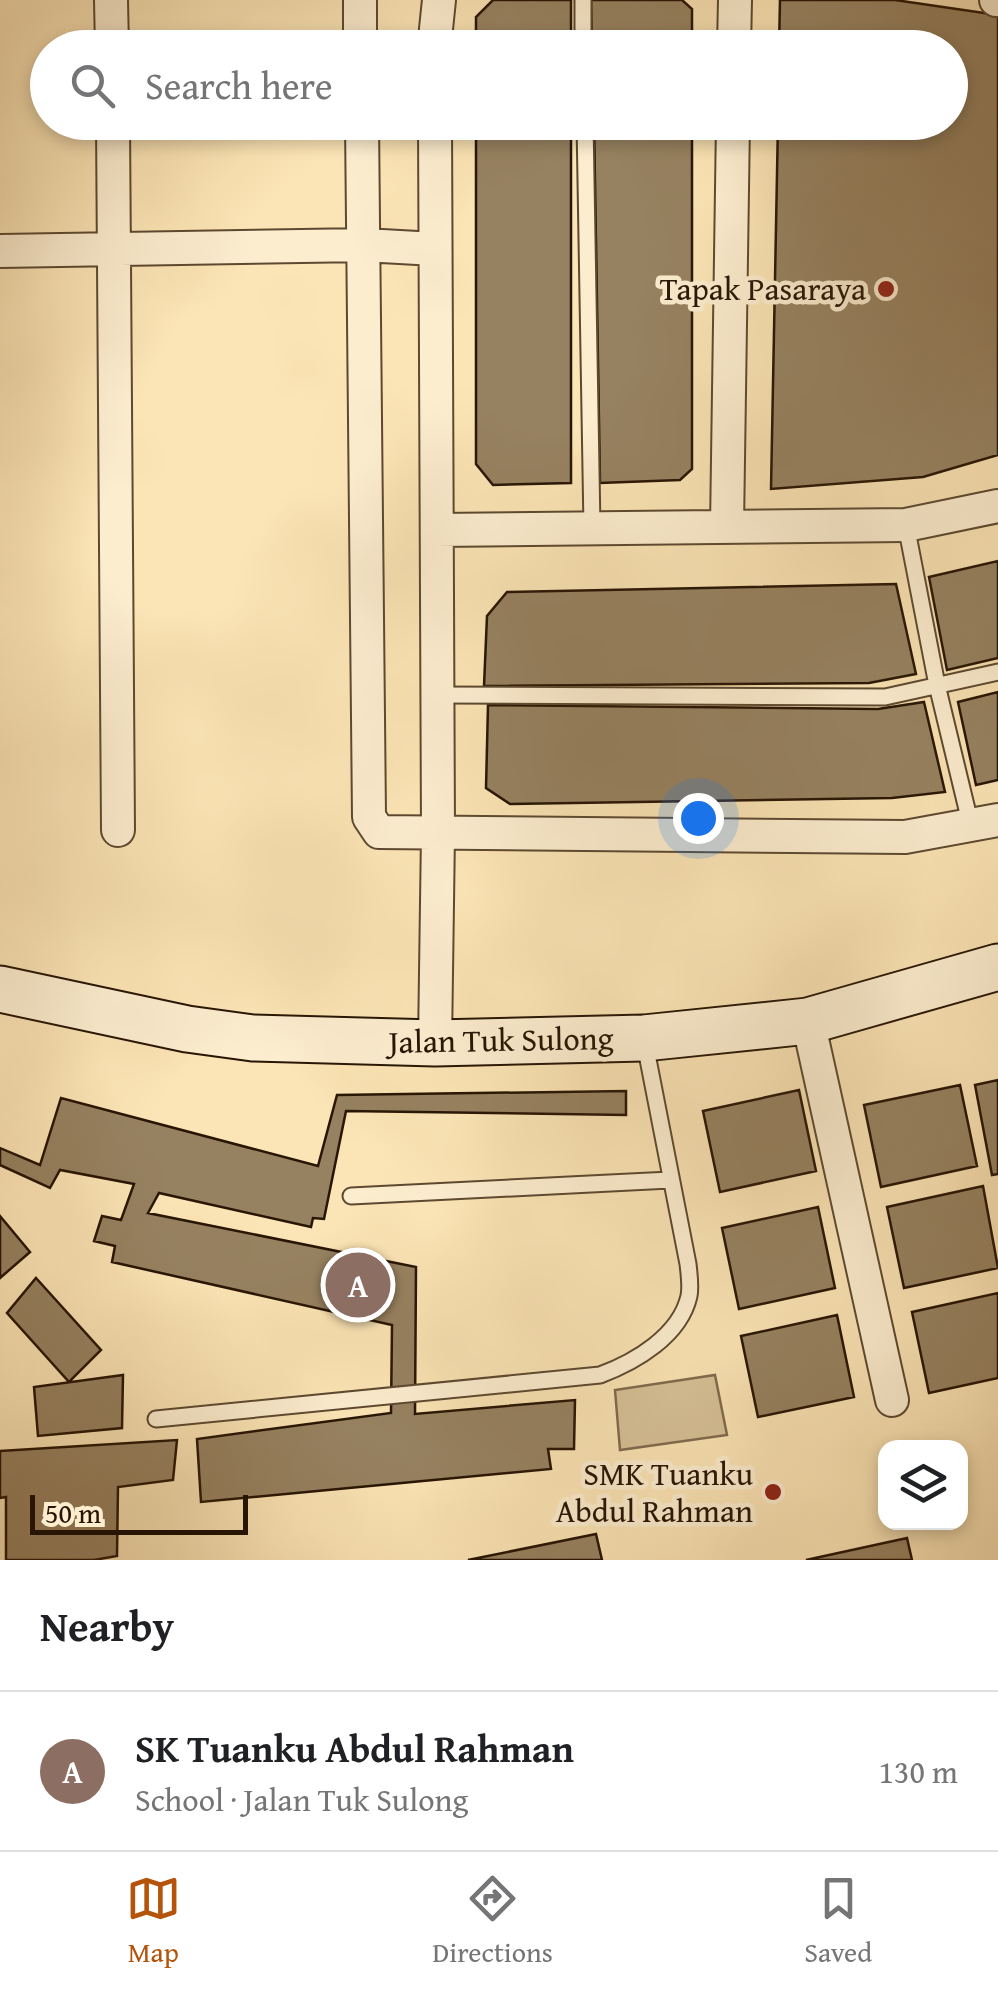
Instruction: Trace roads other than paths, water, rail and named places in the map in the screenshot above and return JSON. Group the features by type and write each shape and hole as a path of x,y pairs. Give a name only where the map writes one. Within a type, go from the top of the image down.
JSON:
{"street":[{"path":"111,0 112,30"},
{"path":"360,0 360,30"},
{"path":"436,30 439,0"},
{"path":"734,30 735,0"},
{"path":"113,140 118,830"},
{"path":"362,140 369,817 379,832 904,837 985,823"},
{"path":"434,140 436,1043"},
{"path":"727,527 733,140"},
{"path":"0,251 364,245 435,249"},
{"path":"437,530 906,525 998,506"},
{"name":"Jalan Tuk Sulong","path":"0,989 186,1029 253,1038 436,1043 644,1038 808,1021 998,967"},
{"path":"808,1021 892,1400"}],"lane":[{"path":"582,0 583,30"},
{"path":"585,140 592,528"},
{"path":"906,525 938,686 985,823"},
{"path":"438,695 886,696 998,672"},
{"path":"156,1419 600,1375 623,1367 659,1342 684,1311 690,1294 688,1264 644,1038"},
{"path":"351,1196 670,1180"}],"place":[{"name":"Tapak Pasaraya","path":"886,289"},
{"name":"SK Tuanku Abdul Rahman","path":"358,1285"},
{"name":"SMK Tuanku Abdul Rahman","path":"773,1492"}]}
